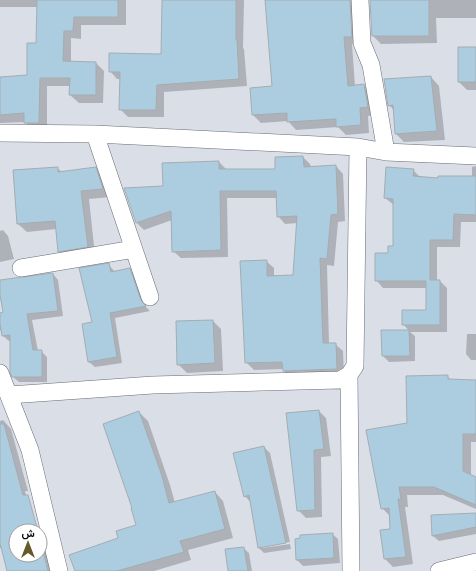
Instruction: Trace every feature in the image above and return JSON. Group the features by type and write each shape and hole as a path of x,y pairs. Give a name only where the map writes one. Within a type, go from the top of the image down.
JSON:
{"street":[{"path":"360,0 362,43 371,65 386,152"},
{"path":"0,133 95,134 358,147 386,152 476,156"},
{"path":"95,134 150,297"},
{"path":"9,395 153,385 340,380 349,375 355,366 358,147"},
{"path":"21,268 134,249"},
{"path":"0,373 30,450 59,571"},
{"path":"349,375 351,571"},
{"path":"440,571 476,562"}],"building":[{"path":"37,0 118,0 118,17 74,17 73,31 64,31 63,61 96,62 96,95 69,95 70,78 40,78 39,123 24,123 24,113 0,115 0,77 27,75 27,43 36,43"},
{"path":"162,0 236,0 236,40 239,79 157,85 156,110 119,110 120,72 109,72 109,53 161,54"},
{"path":"265,0 350,0 352,37 344,37 348,86 364,84 368,107 360,108 361,125 336,127 336,119 287,122 287,113 252,115 250,88 272,86"},
{"path":"370,0 429,0 429,36 372,36"},
{"path":"458,47 476,47 476,82 458,82"},
{"path":"431,76 437,131 395,134 393,105 388,106 384,79"},
{"path":"303,156 304,167 336,165 338,214 331,215 327,259 320,258 323,343 336,343 337,369 283,371 282,362 245,363 240,261 267,260 267,276 293,275 297,216 277,217 276,191 220,191 221,250 172,252 171,211 136,223 124,188 163,186 162,163 219,161 219,169 275,169 275,157"},
{"path":"58,167 58,172 96,167 103,189 81,191 88,247 58,252 55,221 17,224 13,170"},
{"path":"386,167 414,169 413,176 438,178 438,176 476,176 476,215 454,214 453,240 430,240 430,280 440,280 440,325 402,325 402,310 426,310 426,281 375,281 375,253 388,253 388,246 393,246 393,199 384,198"},
{"path":"109,263 111,272 130,268 141,300 146,306 110,313 117,357 88,362 82,324 92,322 79,268"},
{"path":"53,273 58,311 27,314 33,350 42,350 42,377 12,377 10,372 10,335 2,336 0,324 0,313 3,312 0,295 0,280"},
{"path":"213,320 215,363 177,365 176,321"},
{"path":"381,330 409,330 410,356 382,356"},
{"path":"448,375 448,379 476,380 476,434 463,434 463,471 476,477 476,505 434,487 399,487 401,499 398,499 406,557 384,559 380,530 390,529 389,508 381,509 366,430 407,423 406,376"},
{"path":"319,410 324,449 314,450 315,510 297,511 286,413"},
{"path":"139,411 162,476 169,503 215,491 225,529 180,541 184,552 117,571 75,571 69,555 118,538 116,531 136,525 132,508 103,424"},
{"path":"0,424 4,424 23,495 28,495 36,523 8,523 8,563 46,563 48,571 7,571 0,543"},
{"path":"264,446 286,543 258,548 249,495 244,497 233,453"},
{"path":"476,513 476,527 432,536 431,515"},
{"path":"333,533 334,558 296,560 295,539 300,538 300,535"},
{"path":"244,547 248,571 228,571 225,549"}]}
